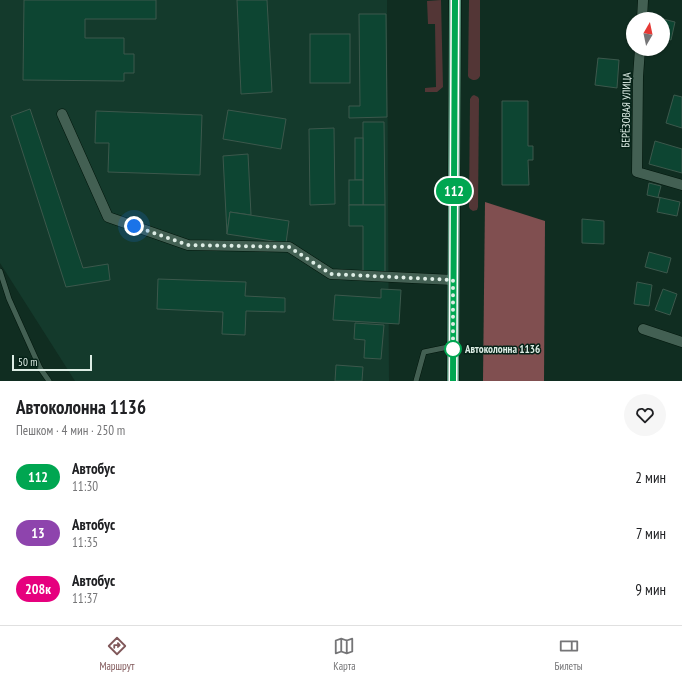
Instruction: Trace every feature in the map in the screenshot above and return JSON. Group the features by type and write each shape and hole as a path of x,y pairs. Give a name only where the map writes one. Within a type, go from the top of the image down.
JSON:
{"main road":[{"path":"453,381 455,0"}],"street":[{"path":"642,12 643,0"},
{"name":"БЕРЁЗОВАЯ УЛИЦА","path":"640,56 636,172 682,184"},
{"path":"62,114 108,217 188,245 289,247 331,274 453,280"},
{"path":"643,329 682,342"}],"lane":[{"path":"0,271 9,299 40,368 49,381"},
{"path":"416,381 424,352 453,346"}],"shaded area":[{"path":"0,0 387,0 389,381 75,381 0,263"},
{"path":"441,0 443,87 437,92 425,92 425,88 436,87 435,24 428,24 427,1"},
{"path":"469,0 480,0 480,76 475,80 469,78 468,76"},
{"path":"474,95 479,99 478,207 477,210 473,211 469,207 470,99"},
{"path":"485,202 545,221 544,381 483,381"}],"building":[{"path":"24,0 156,0 156,19 85,19 85,38 124,38 124,54 134,54 134,73 124,73 124,81 23,80"},
{"path":"237,0 267,0 272,92 241,94"},
{"path":"359,14 386,14 387,117 349,118 349,106 360,106"},
{"path":"670,21 675,22 670,40"},
{"path":"310,34 350,34 350,83 310,83"},
{"path":"598,58 619,60 617,88 595,85"},
{"path":"674,95 682,97 682,128 666,123"},
{"path":"502,101 528,101 528,146 533,146 533,160 528,160 529,185 502,185"},
{"path":"30,109 83,268 108,264 110,280 66,287 11,116"},
{"path":"228,110 286,119 281,149 223,139"},
{"path":"96,111 202,115 200,175 108,172 109,143 95,143"},
{"path":"363,122 384,122 385,205 363,205"},
{"path":"334,128 335,204 310,205 309,129"},
{"path":"355,138 363,138 363,180 355,180"},
{"path":"655,141 682,149 682,173 649,164"},
{"path":"248,154 251,215 230,212 227,234 223,156"},
{"path":"349,180 363,180 363,205 349,205"},
{"path":"649,183 661,186 658,197 680,202 677,216 657,212 660,198 647,195"},
{"path":"349,205 385,205 385,273 363,273 363,226 349,226"},
{"path":"230,212 289,221 286,243 227,234"},
{"path":"582,219 604,221 604,244 582,243"},
{"path":"649,252 671,258 667,273 645,267"},
{"path":"158,279 246,282 245,296 285,298 285,312 246,311 245,335 222,334 223,312 157,309"},
{"path":"637,282 652,285 649,306 634,304"},
{"path":"381,289 401,290 399,324 333,320 335,295 381,298"},
{"path":"663,289 677,294 670,315 655,310"},
{"path":"355,323 384,325 381,359 364,358 365,340 354,339"},
{"path":"336,365 363,367 362,381 335,381"}],"bus line":[{"name":"112","path":"453,381 455,0"}],"place":[{"name":"Автоколонна 1136","path":"453,349"}],"route":[{"path":"134,226 188,245 289,247 331,274 453,280 453,349"}]}
